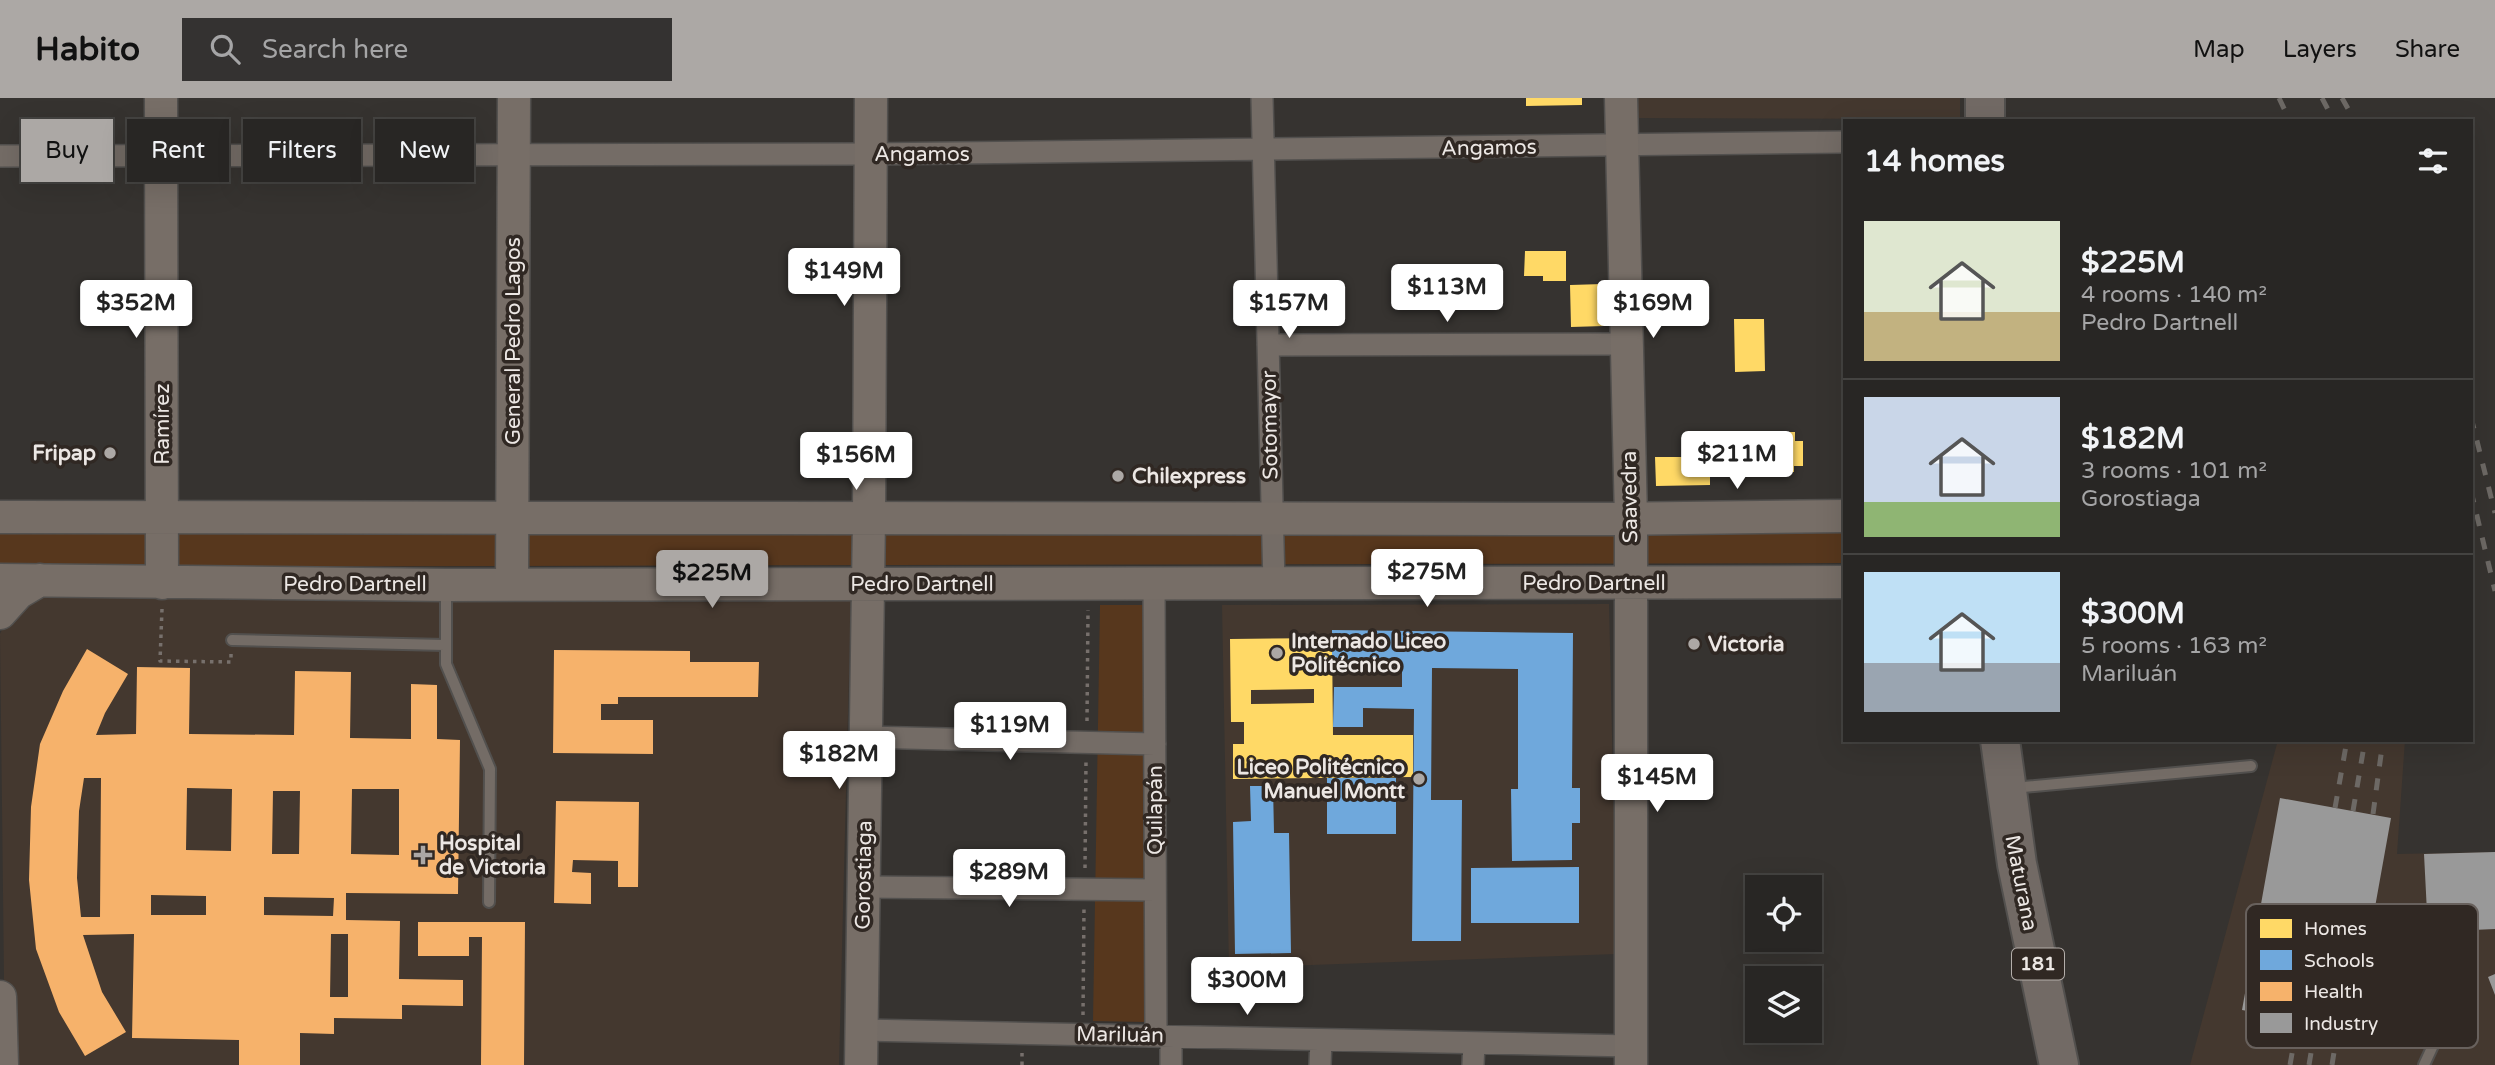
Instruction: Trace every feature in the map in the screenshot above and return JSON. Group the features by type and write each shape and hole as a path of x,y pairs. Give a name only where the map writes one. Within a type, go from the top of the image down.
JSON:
{"highway":[{"path":"1985,98 1985,119"},
{"name":"Maturana","path":"2000,742 2017,864 2059,1065"}],"main road":[{"name":"Ramírez","path":"161,98 161,119"},
{"name":"General Pedro Lagos","path":"512,584 514,98"},
{"name":"Gorostiaga","path":"861,1065 869,518 871,98"},
{"name":"Saavedra","path":"1621,98 1631,519 1631,1056"},
{"name":"Ramírez","path":"161,182 162,583"},
{"path":"0,517 1631,519 1843,516"},
{"name":"Pedro Dartnell","path":"0,580 446,585 1843,582"},
{"path":"0,613 19,593 40,580"},
{"path":"0,998 2,1065"}],"street":[{"name":"Sotomayor","path":"1262,98 1273,584"},
{"name":"Angamos","path":"229,157 1263,151 1843,142"},
{"name":"Angamos","path":"0,156 127,157"},
{"path":"1268,345 1627,344"},
{"name":"Quilapán","path":"1154,583 1155,890 1164,1036 1171,1065"},
{"path":"866,737 1155,744"},
{"path":"864,887 1155,890"},
{"name":"Mariluán","path":"862,1030 1474,1043 1631,1056"},
{"path":"1320,1065 1321,1040"},
{"path":"1473,1065 1474,1043"}],"lane":[{"path":"446,585 446,664 490,769 489,902"},
{"path":"232,640 445,645"},
{"path":"2005,789 2251,766"},
{"path":"2424,1065 2432,1048"}],"path":[{"path":"162,583 160,662 231,662 232,640"},
{"path":"1083,1035 1088,583"}],"shaded area":[{"path":"1636,98 1960,98 1960,119 1636,118"},
{"path":"0,526 1843,530 1843,563 0,567"},
{"name":"Hospital de Victoria","path":"33,597 851,597 839,1065 5,1065 0,634 7,618"},
{"name":"Liceo Politécnico Manuel Montt","path":"1609,604 1617,954 1229,968 1222,605"},
{"path":"1100,605 1143,605 1146,1022 1093,1021"},
{"path":"2277,742 2405,742 2397,854 2495,852 2495,1065 2190,1065"}],"building: Homes":[{"path":"1526,98 1582,98 1582,105 1526,106"},
{"path":"1525,251 1566,251 1566,281 1543,281 1543,276 1524,276"},
{"path":"1603,284 1604,326 1571,327 1570,285"},
{"path":"1734,319 1764,319 1765,371 1735,372"},
{"path":"1770,432 1795,432 1795,441 1803,441 1803,466 1794,466 1794,472 1770,472"},
{"path":"1655,457 1710,457 1710,485 1656,486"},
{"path":"1332,638 1333,735 1413,735 1413,777 1233,779 1233,744 1244,744 1244,722 1231,722 1230,639","holes":["1314,689 1314,703 1251,704 1251,690"]}],"building: Schools":[{"path":"1332,630 1573,633 1572,788 1580,788 1580,823 1572,823 1572,860 1512,861 1511,789 1518,789 1518,669 1432,668 1431,800 1462,800 1461,941 1412,941 1414,709 1363,708 1363,727 1333,727 1334,687 1402,687 1402,668 1332,668"},
{"path":"1327,778 1396,778 1396,834 1327,834"},
{"path":"1250,786 1273,786 1274,833 1289,833 1291,953 1235,954 1233,822 1251,821"},
{"path":"1579,867 1579,923 1471,923 1471,868"}],"building: Health":[{"path":"87,649 128,674 105,713 96,735 136,734 137,667 190,668 189,734 294,735 295,671 351,672 350,738 411,739 411,684 437,685 437,739 460,740 458,894 346,893 346,920 400,921 399,979 463,980 463,1006 402,1005 402,1019 334,1018 334,1034 300,1033 300,1065 239,1065 239,1040 132,1038 134,934 83,935 102,992 126,1032 85,1056 59,1012 36,949 29,880 31,807 40,744 63,691","holes":["84,778 101,778 100,917 81,917 77,878 79,811","187,788 232,789 231,851 186,850","352,789 399,789 399,855 351,854","273,791 300,791 299,854 272,854","151,895 206,896 206,915 151,915","264,897 334,898 333,916 264,915","331,934 348,934 348,997 330,997"]},
{"path":"554,650 690,651 690,662 759,662 758,697 618,697 618,704 601,704 601,720 653,720 653,754 553,753"},
{"path":"556,801 639,802 638,887 618,887 618,861 573,860 572,872 591,873 591,904 554,903"},
{"path":"418,922 525,922 524,1065 481,1065 482,937 469,937 469,956 418,956"}],"building: Industry":[{"path":"2280,798 2391,818 2376,904 2261,904"},
{"path":"2495,852 2495,929 2478,930 2478,904 2427,904 2424,854"},
{"path":"2495,974 2495,995 2488,977"},
{"path":"2246,988 2246,1011 2242,1010"}],"railway":[{"path":"2279,98 2289,119"},
{"path":"2322,98 2333,119"},
{"path":"2342,98 2354,119"},
{"path":"2473,425 2495,513"},
{"path":"2473,499 2495,591"},
{"path":"2335,808 2347,742"},
{"path":"2353,811 2365,742"},
{"path":"2373,814 2383,742"},
{"path":"2290,1065 2293,1048"},
{"path":"2309,1065 2312,1048"},
{"path":"2332,1065 2335,1048"}],"place":[{"name":"Fripap","path":"110,453"},
{"name":"Chilexpress","path":"1118,476"},
{"name":"Victoria","path":"1694,644"},
{"name":"Internado Liceo Politécnico","path":"1277,653"},
{"name":"Liceo Politécnico Manuel Montt","path":"1419,779"},
{"name":"Hospital de Victoria","path":"423,855"}]}
